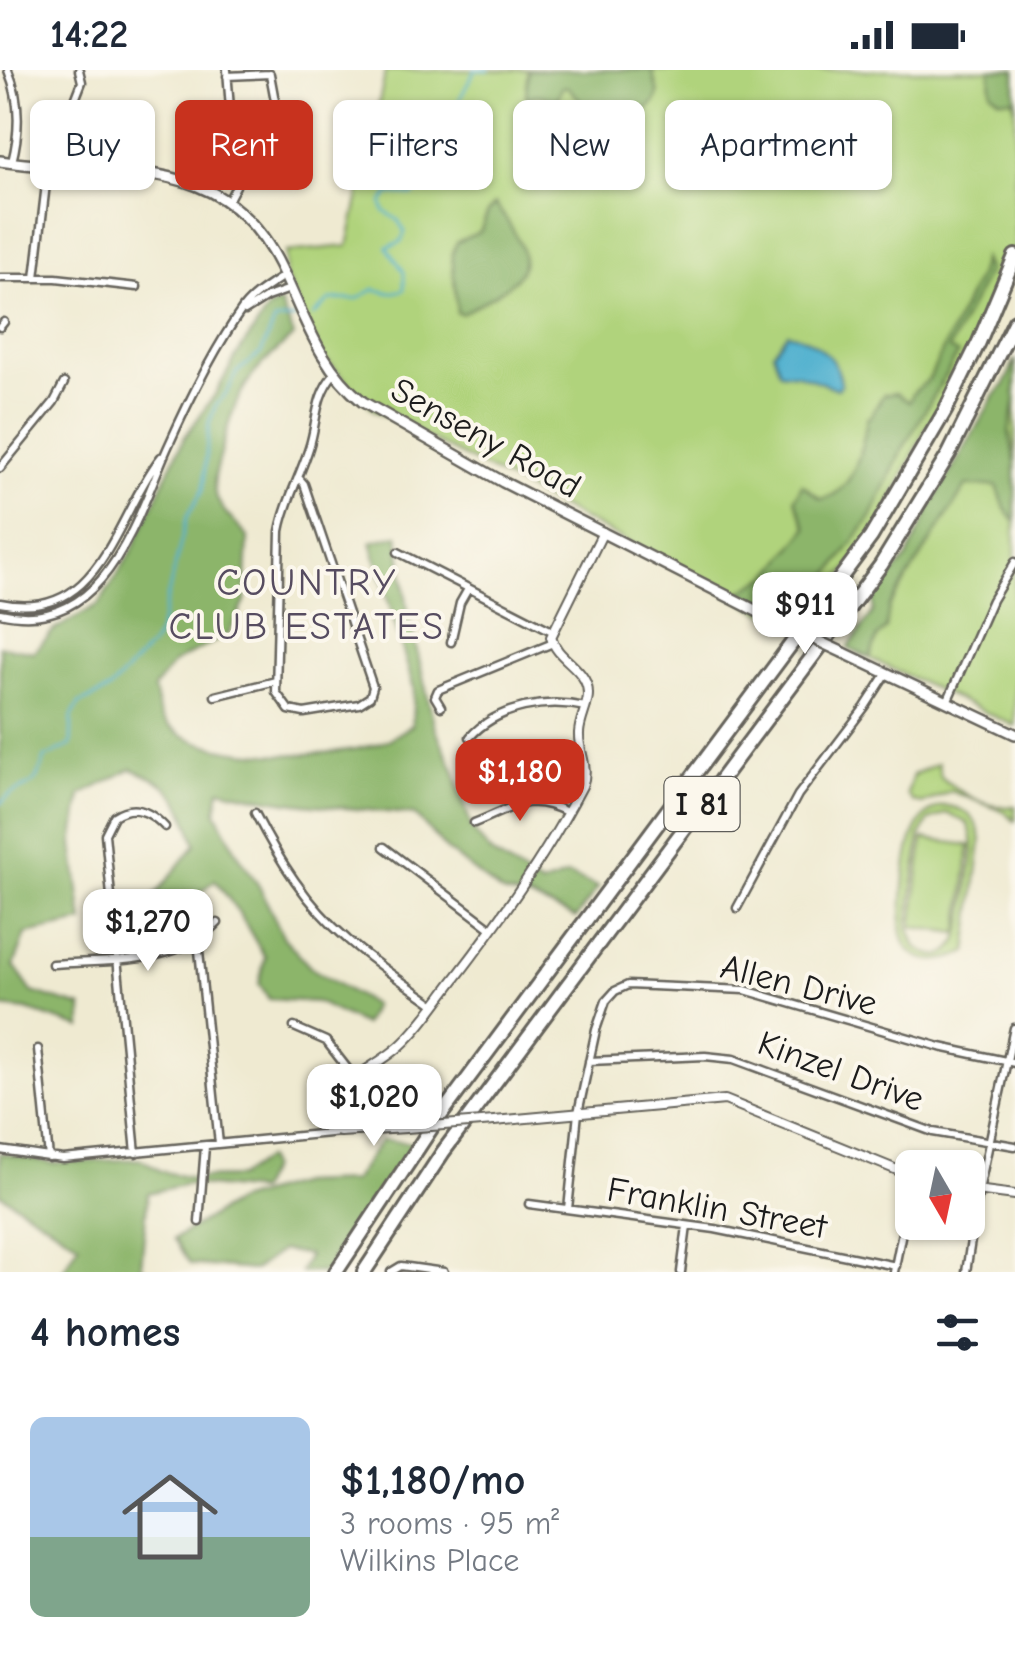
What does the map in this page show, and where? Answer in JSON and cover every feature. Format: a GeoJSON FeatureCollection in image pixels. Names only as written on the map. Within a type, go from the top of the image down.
{"type":"FeatureCollection","features":[{"type":"Feature","properties":{"kind":"highway","name":"I 81"},"geometry":{"type":"LineString","coordinates":[[336,1272],[450,1103],[864,548],[946,411],[980,342],[1015,256]]}},
{"type":"Feature","properties":{"kind":"highway","name":"I 81"},"geometry":{"type":"LineString","coordinates":[[364,1272],[443,1152],[881,565],[949,454],[1015,321]]}},
{"type":"Feature","properties":{"kind":"main road","name":"Senseny Road"},"geometry":{"type":"LineString","coordinates":[[0,160],[30,164]]}},
{"type":"Feature","properties":{"kind":"main road","name":"Senseny Road"},"geometry":{"type":"LineString","coordinates":[[155,175],[204,186],[228,201],[262,234],[312,338],[334,374],[352,393],[390,420],[784,625],[1015,734]]}},
{"type":"Feature","properties":{"kind":"street"},"geometry":{"type":"LineString","coordinates":[[8,70],[18,110],[18,142],[12,162]]}},
{"type":"Feature","properties":{"kind":"street"},"geometry":{"type":"LineString","coordinates":[[76,100],[82,82],[80,70]]}},
{"type":"Feature","properties":{"kind":"street"},"geometry":{"type":"LineString","coordinates":[[228,201],[236,186],[227,73],[271,72],[276,100]]}},
{"type":"Feature","properties":{"kind":"street"},"geometry":{"type":"LineString","coordinates":[[35,278],[45,190]]}},
{"type":"Feature","properties":{"kind":"street"},"geometry":{"type":"LineString","coordinates":[[0,613],[52,613],[77,602],[94,588],[128,537],[168,448],[236,319],[256,294],[285,276]]}},
{"type":"Feature","properties":{"kind":"street"},"geometry":{"type":"LineString","coordinates":[[0,278],[137,287]]}},
{"type":"Feature","properties":{"kind":"street"},"geometry":{"type":"LineString","coordinates":[[236,319],[257,303],[290,289]]}},
{"type":"Feature","properties":{"kind":"street"},"geometry":{"type":"LineString","coordinates":[[298,476],[373,687],[370,697],[359,704],[300,713],[280,702],[276,681],[280,531],[298,476],[312,440],[318,400],[334,374]]}},
{"type":"Feature","properties":{"kind":"street"},"geometry":{"type":"LineString","coordinates":[[0,468],[54,402],[64,383]]}},
{"type":"Feature","properties":{"kind":"street"},"geometry":{"type":"LineString","coordinates":[[0,603],[45,604],[64,597],[88,578],[168,448]]}},
{"type":"Feature","properties":{"kind":"street"},"geometry":{"type":"LineString","coordinates":[[340,1132],[341,1095],[354,1077],[397,1048],[435,1005],[492,929],[567,812],[586,773],[579,732],[588,695],[584,679],[553,643],[552,631],[603,532]]}},
{"type":"Feature","properties":{"kind":"street"},"geometry":{"type":"LineString","coordinates":[[398,552],[552,631]]}},
{"type":"Feature","properties":{"kind":"street"},"geometry":{"type":"LineString","coordinates":[[947,702],[992,600],[1015,562]]}},
{"type":"Feature","properties":{"kind":"street"},"geometry":{"type":"LineString","coordinates":[[450,642],[460,603],[468,589]]}},
{"type":"Feature","properties":{"kind":"street"},"geometry":{"type":"LineString","coordinates":[[441,708],[436,697],[438,690],[553,643]]}},
{"type":"Feature","properties":{"kind":"street"},"geometry":{"type":"LineString","coordinates":[[737,908],[798,795],[866,708],[887,673]]}},
{"type":"Feature","properties":{"kind":"street"},"geometry":{"type":"LineString","coordinates":[[215,696],[276,681]]}},
{"type":"Feature","properties":{"kind":"street"},"geometry":{"type":"LineString","coordinates":[[470,737],[496,718],[532,705],[554,702],[586,707]]}},
{"type":"Feature","properties":{"kind":"street"},"geometry":{"type":"LineString","coordinates":[[474,823],[534,800],[567,812]]}},
{"type":"Feature","properties":{"kind":"street"},"geometry":{"type":"LineString","coordinates":[[136,1153],[106,828],[118,812],[132,809],[146,811],[165,826]]}},
{"type":"Feature","properties":{"kind":"street"},"geometry":{"type":"LineString","coordinates":[[255,813],[294,879],[322,916],[350,942],[435,1005]]}},
{"type":"Feature","properties":{"kind":"street"},"geometry":{"type":"LineString","coordinates":[[384,847],[492,929]]}},
{"type":"Feature","properties":{"kind":"street"},"geometry":{"type":"LineString","coordinates":[[52,964],[168,952],[198,941],[218,923]]}},
{"type":"Feature","properties":{"kind":"street"},"geometry":{"type":"LineString","coordinates":[[198,941],[219,1144]]}},
{"type":"Feature","properties":{"kind":"street","name":"Allen Drive"},"geometry":{"type":"LineString","coordinates":[[568,1209],[578,1114],[589,1061],[606,1002],[622,987],[636,984],[745,990],[940,1047],[1011,1062]]}},
{"type":"Feature","properties":{"kind":"street"},"geometry":{"type":"LineString","coordinates":[[294,1027],[326,1041],[354,1077]]}},
{"type":"Feature","properties":{"kind":"street"},"geometry":{"type":"LineString","coordinates":[[985,1162],[1011,1062],[1014,1028]]}},
{"type":"Feature","properties":{"kind":"street"},"geometry":{"type":"LineString","coordinates":[[38,1049],[49,1158]]}},
{"type":"Feature","properties":{"kind":"street","name":"Kinzel Drive"},"geometry":{"type":"LineString","coordinates":[[589,1061],[705,1056],[734,1059],[933,1132],[1015,1146]]}},
{"type":"Feature","properties":{"kind":"street"},"geometry":{"type":"LineString","coordinates":[[0,1150],[49,1158],[136,1153],[724,1100],[895,1172]]}},
{"type":"Feature","properties":{"kind":"street"},"geometry":{"type":"LineString","coordinates":[[199,1222],[205,1146]]}},
{"type":"Feature","properties":{"kind":"street"},"geometry":{"type":"LineString","coordinates":[[985,1191],[1015,1195]]}},
{"type":"Feature","properties":{"kind":"street","name":"Franklin Street"},"geometry":{"type":"LineString","coordinates":[[529,1204],[687,1226],[895,1269]]}},
{"type":"Feature","properties":{"kind":"street"},"geometry":{"type":"LineString","coordinates":[[680,1272],[687,1226]]}},
{"type":"Feature","properties":{"kind":"street"},"geometry":{"type":"LineString","coordinates":[[895,1269],[900,1240]]}},
{"type":"Feature","properties":{"kind":"street"},"geometry":{"type":"LineString","coordinates":[[966,1272],[971,1240]]}},
{"type":"Feature","properties":{"kind":"street"},"geometry":{"type":"LineString","coordinates":[[392,1272],[402,1266],[444,1272]]}},
{"type":"Feature","properties":{"kind":"green space"},"geometry":{"type":"Polygon","coordinates":[[[386,70],[1015,70],[1015,254],[979,342],[924,431],[882,520],[802,633],[374,410],[320,353],[285,275],[286,252],[348,246],[360,190],[493,190],[493,100],[380,100],[386,70]]]}},
{"type":"Feature","properties":{"kind":"green space"},"geometry":{"type":"Polygon","coordinates":[[[528,70],[652,70],[658,94],[645,111],[645,100],[580,100],[568,87],[562,87],[558,99],[537,95],[526,98],[528,70]]]}},
{"type":"Feature","properties":{"kind":"green space"},"geometry":{"type":"Polygon","coordinates":[[[990,70],[1015,70],[1015,109],[1013,99],[1000,99],[991,92],[990,70]]]}},
{"type":"Feature","properties":{"kind":"green space"},"geometry":{"type":"Polygon","coordinates":[[[495,204],[520,245],[521,271],[500,291],[462,314],[457,313],[452,254],[457,242],[480,232],[495,204]]]}},
{"type":"Feature","properties":{"kind":"green space"},"geometry":{"type":"Polygon","coordinates":[[[983,258],[988,271],[949,349],[958,354],[902,450],[871,517],[799,617],[740,592],[770,575],[807,528],[795,499],[802,484],[821,499],[842,488],[855,468],[867,418],[883,395],[896,393],[909,402],[929,379],[983,258]]]}},
{"type":"Feature","properties":{"kind":"green space"},"geometry":{"type":"Polygon","coordinates":[[[280,303],[294,336],[254,374],[237,400],[215,478],[215,493],[221,505],[248,537],[245,602],[229,634],[175,662],[154,688],[160,715],[179,733],[203,744],[264,754],[356,749],[382,743],[412,725],[414,689],[371,542],[398,535],[408,612],[435,728],[454,770],[472,829],[491,853],[541,885],[568,875],[598,887],[576,918],[535,900],[502,893],[447,850],[415,815],[293,803],[220,789],[216,812],[284,938],[311,968],[373,1005],[364,1025],[317,1002],[269,999],[259,984],[265,957],[215,880],[181,911],[165,945],[126,932],[196,844],[175,796],[159,782],[131,769],[81,795],[73,844],[83,922],[26,934],[14,966],[32,992],[82,1007],[82,1028],[27,1010],[0,1007],[0,646],[34,652],[54,630],[99,604],[131,553],[184,438],[269,308],[280,303]]]}},
{"type":"Feature","properties":{"kind":"green space"},"geometry":{"type":"Polygon","coordinates":[[[1015,359],[1015,402],[1009,431],[1015,462],[1015,522],[1005,509],[997,486],[966,486],[889,607],[886,629],[878,636],[870,658],[848,648],[873,612],[874,595],[907,558],[931,506],[1005,384],[1015,359]]]}},
{"type":"Feature","properties":{"kind":"green space"},"geometry":{"type":"Polygon","coordinates":[[[1015,387],[1015,726],[860,654],[1015,387]]]}},
{"type":"Feature","properties":{"kind":"green space"},"geometry":{"type":"Polygon","coordinates":[[[938,763],[940,776],[965,794],[996,806],[1015,806],[1015,821],[1003,811],[951,791],[922,804],[913,802],[907,794],[913,775],[938,763]]]}},
{"type":"Feature","properties":{"kind":"green space"},"geometry":{"type":"Polygon","coordinates":[[[942,806],[963,811],[974,820],[981,841],[967,952],[948,959],[927,960],[917,956],[909,950],[901,926],[912,839],[929,813],[942,806]],[[947,813],[929,820],[920,836],[908,926],[915,946],[930,954],[942,955],[951,950],[962,927],[972,855],[967,823],[947,813]]]}},
{"type":"Feature","properties":{"kind":"green space"},"geometry":{"type":"Polygon","coordinates":[[[923,839],[970,845],[959,933],[912,927],[923,839]]]}},
{"type":"Feature","properties":{"kind":"green space"},"geometry":{"type":"Polygon","coordinates":[[[381,1140],[415,1143],[344,1237],[326,1272],[300,1272],[309,1255],[282,1250],[254,1270],[190,1264],[174,1239],[237,1201],[299,1183],[353,1181],[381,1140]]]}},
{"type":"Feature","properties":{"kind":"green space"},"geometry":{"type":"Polygon","coordinates":[[[0,1153],[52,1163],[141,1159],[161,1171],[190,1178],[239,1177],[266,1158],[270,1168],[258,1191],[187,1184],[148,1193],[141,1267],[150,1272],[62,1272],[79,1244],[0,1194],[0,1153]]]}},
{"type":"Feature","properties":{"kind":"water"},"geometry":{"type":"Polygon","coordinates":[[[787,333],[815,344],[830,358],[839,375],[841,385],[837,389],[798,374],[780,372],[773,352],[787,333]]]}},
{"type":"Feature","properties":{"kind":"waterway"},"geometry":{"type":"LineString","coordinates":[[313,316],[330,300],[357,299],[374,289],[390,293],[404,290],[404,272],[387,247],[401,242],[405,232],[398,220],[384,211],[382,203],[389,194],[412,195],[426,186],[429,154],[443,132],[442,121],[458,102],[475,70],[489,70]]}},
{"type":"Feature","properties":{"kind":"waterway"},"geometry":{"type":"LineString","coordinates":[[0,804],[36,779],[45,758],[71,745],[72,716],[79,704],[109,690],[153,643],[187,517],[203,490],[209,423],[215,407],[237,372],[261,353],[275,321],[295,318]]}},
{"type":"Feature","properties":{"kind":"district","name":"COUNTRY CLUB ESTATES"},"geometry":{"type":"Point","coordinates":[307,605]}}]}
